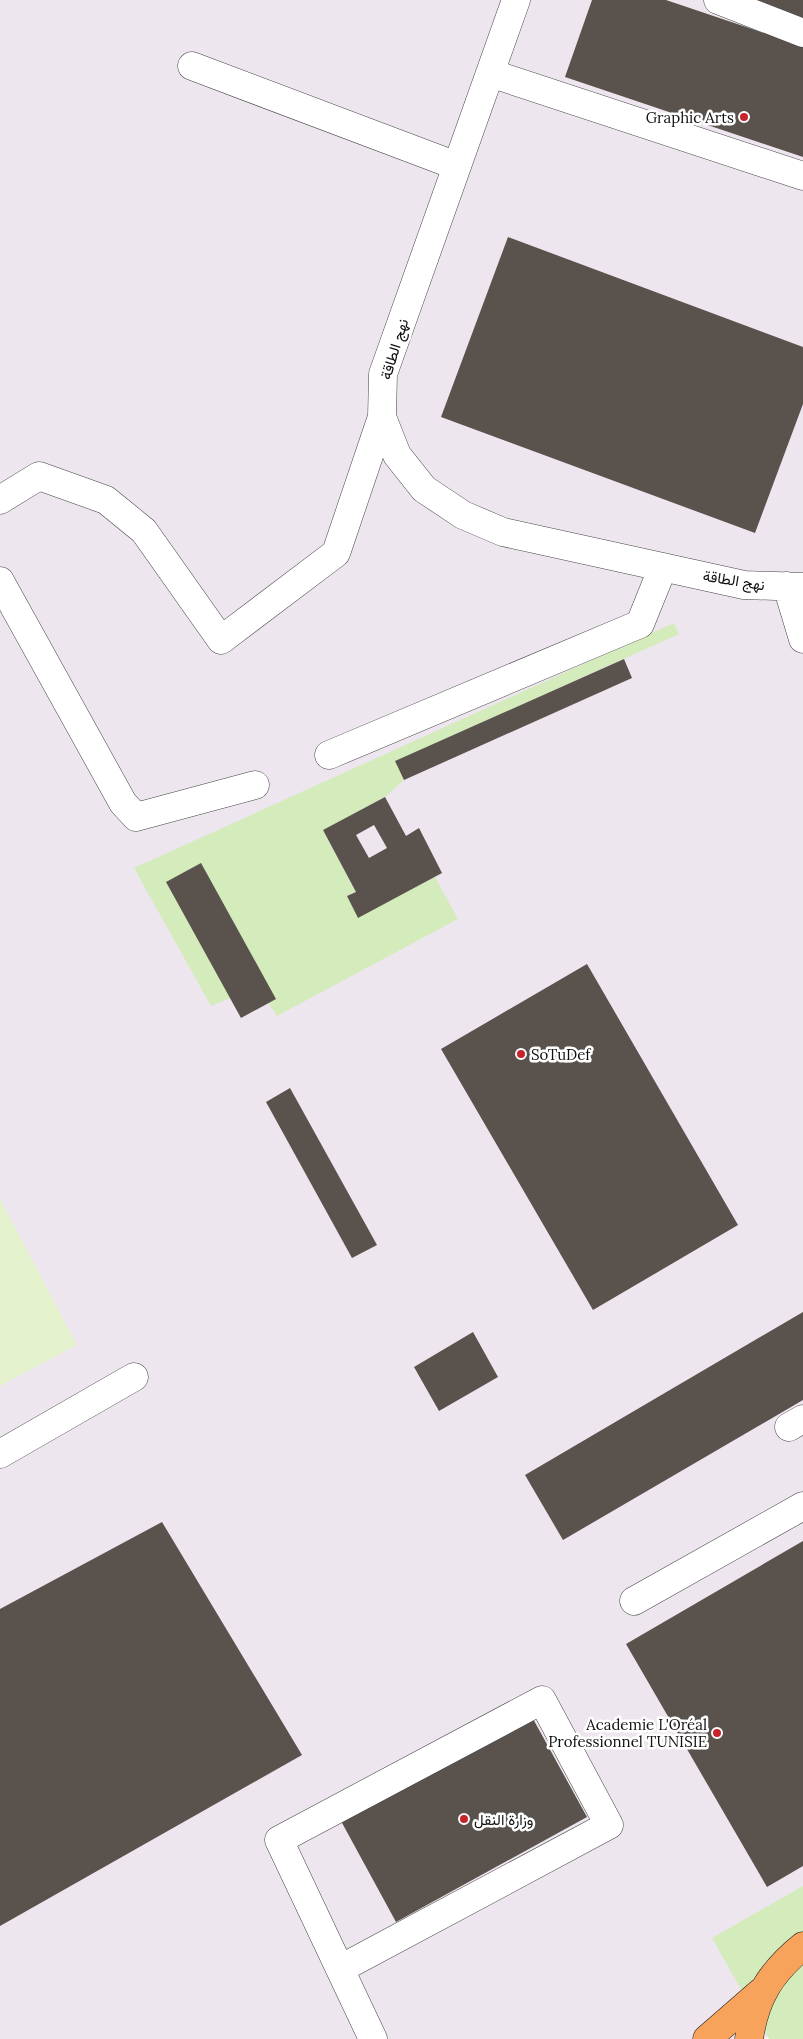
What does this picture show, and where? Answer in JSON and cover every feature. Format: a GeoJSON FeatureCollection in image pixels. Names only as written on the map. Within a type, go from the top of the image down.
{"type":"FeatureCollection","features":[{"type":"Feature","properties":{"kind":"highway"},"geometry":{"type":"LineString","coordinates":[[707,2039],[762,1991],[784,1961],[803,1946]]}},
{"type":"Feature","properties":{"kind":"highway"},"geometry":{"type":"LineString","coordinates":[[749,2039],[752,2020],[762,1991]]}},
{"type":"Feature","properties":{"kind":"street","name":"نهج الطاقة"},"geometry":{"type":"LineString","coordinates":[[516,0],[383,374],[382,417],[397,455],[424,490],[463,515],[503,532],[744,584],[795,587]]}},
{"type":"Feature","properties":{"kind":"street"},"geometry":{"type":"LineString","coordinates":[[718,0],[803,33]]}},
{"type":"Feature","properties":{"kind":"street"},"geometry":{"type":"LineString","coordinates":[[192,66],[457,166]]}},
{"type":"Feature","properties":{"kind":"street"},"geometry":{"type":"LineString","coordinates":[[490,73],[803,176]]}},
{"type":"Feature","properties":{"kind":"street"},"geometry":{"type":"LineString","coordinates":[[0,500],[39,476],[106,500],[144,531],[220,640],[336,553],[382,417]]}},
{"type":"Feature","properties":{"kind":"street"},"geometry":{"type":"LineString","coordinates":[[329,755],[640,624],[663,567]]}},
{"type":"Feature","properties":{"kind":"street"},"geometry":{"type":"LineString","coordinates":[[0,581],[123,803],[136,817],[255,785]]}},
{"type":"Feature","properties":{"kind":"street"},"geometry":{"type":"LineString","coordinates":[[795,587],[803,639]]}},
{"type":"Feature","properties":{"kind":"street"},"geometry":{"type":"LineString","coordinates":[[0,1454],[134,1377]]}},
{"type":"Feature","properties":{"kind":"street"},"geometry":{"type":"LineString","coordinates":[[634,1601],[803,1506]]}},
{"type":"Feature","properties":{"kind":"street"},"geometry":{"type":"LineString","coordinates":[[340,1969],[609,1825],[542,1700],[279,1840],[373,2039]]}},
{"type":"Feature","properties":{"kind":"shaded area"},"geometry":{"type":"Polygon","coordinates":[[[0,0],[803,0],[803,2017],[764,2039],[0,2039],[0,0]]]}},
{"type":"Feature","properties":{"kind":"green space"},"geometry":{"type":"Polygon","coordinates":[[[674,623],[679,634],[396,761],[404,780],[385,797],[323,830],[356,892],[347,896],[435,877],[458,919],[277,1016],[268,1003],[276,999],[230,998],[211,1006],[134,868],[674,623]]]}},
{"type":"Feature","properties":{"kind":"green space"},"geometry":{"type":"Polygon","coordinates":[[[0,1199],[77,1345],[0,1386],[0,1199]]]}},
{"type":"Feature","properties":{"kind":"green space"},"geometry":{"type":"Polygon","coordinates":[[[803,1886],[803,2039],[769,2039],[712,1938],[803,1886]]]}},
{"type":"Feature","properties":{"kind":"building","name":"Graphic Arts"},"geometry":{"type":"Polygon","coordinates":[[[592,0],[666,0],[803,46],[803,157],[565,77],[592,0]]]}},
{"type":"Feature","properties":{"kind":"building"},"geometry":{"type":"Polygon","coordinates":[[[753,0],[803,0],[803,19],[753,0]]]}},
{"type":"Feature","properties":{"kind":"building"},"geometry":{"type":"Polygon","coordinates":[[[508,237],[803,347],[803,404],[755,533],[441,417],[508,237]]]}},
{"type":"Feature","properties":{"kind":"building"},"geometry":{"type":"Polygon","coordinates":[[[624,659],[632,678],[404,780],[395,761],[624,659]]]}},
{"type":"Feature","properties":{"kind":"building"},"geometry":{"type":"Polygon","coordinates":[[[385,797],[406,836],[419,828],[442,873],[358,918],[347,896],[356,892],[323,830],[385,797]],[[374,825],[356,835],[369,858],[387,848],[374,825]]]}},
{"type":"Feature","properties":{"kind":"building"},"geometry":{"type":"Polygon","coordinates":[[[201,863],[276,999],[241,1018],[166,882],[201,863]]]}},
{"type":"Feature","properties":{"kind":"building"},"geometry":{"type":"Polygon","coordinates":[[[587,964],[738,1225],[593,1310],[441,1049],[587,964]]]}},
{"type":"Feature","properties":{"kind":"building"},"geometry":{"type":"Polygon","coordinates":[[[290,1088],[377,1245],[352,1258],[266,1102],[290,1088]]]}},
{"type":"Feature","properties":{"kind":"building"},"geometry":{"type":"Polygon","coordinates":[[[803,1312],[803,1400],[563,1540],[525,1475],[803,1312]]]}},
{"type":"Feature","properties":{"kind":"building"},"geometry":{"type":"Polygon","coordinates":[[[473,1332],[498,1377],[439,1411],[414,1367],[473,1332]]]}},
{"type":"Feature","properties":{"kind":"building"},"geometry":{"type":"Polygon","coordinates":[[[162,1522],[302,1755],[0,1926],[0,1609],[162,1522]]]}},
{"type":"Feature","properties":{"kind":"building"},"geometry":{"type":"Polygon","coordinates":[[[803,1541],[803,1866],[767,1887],[626,1644],[803,1541]]]}},
{"type":"Feature","properties":{"kind":"building","name":"وزارة النقل"},"geometry":{"type":"Polygon","coordinates":[[[532,1717],[587,1817],[396,1922],[341,1821],[532,1717]]]}},
{"type":"Feature","properties":{"kind":"place","name":"Graphic Arts"},"geometry":{"type":"Point","coordinates":[744,117]}},
{"type":"Feature","properties":{"kind":"place","name":"SoTuDef"},"geometry":{"type":"Point","coordinates":[521,1054]}},
{"type":"Feature","properties":{"kind":"place","name":"Academie L'Oréal Professionnel TUNISIE"},"geometry":{"type":"Point","coordinates":[717,1733]}},
{"type":"Feature","properties":{"kind":"place","name":"وزارة النقل"},"geometry":{"type":"Point","coordinates":[464,1819]}}]}
